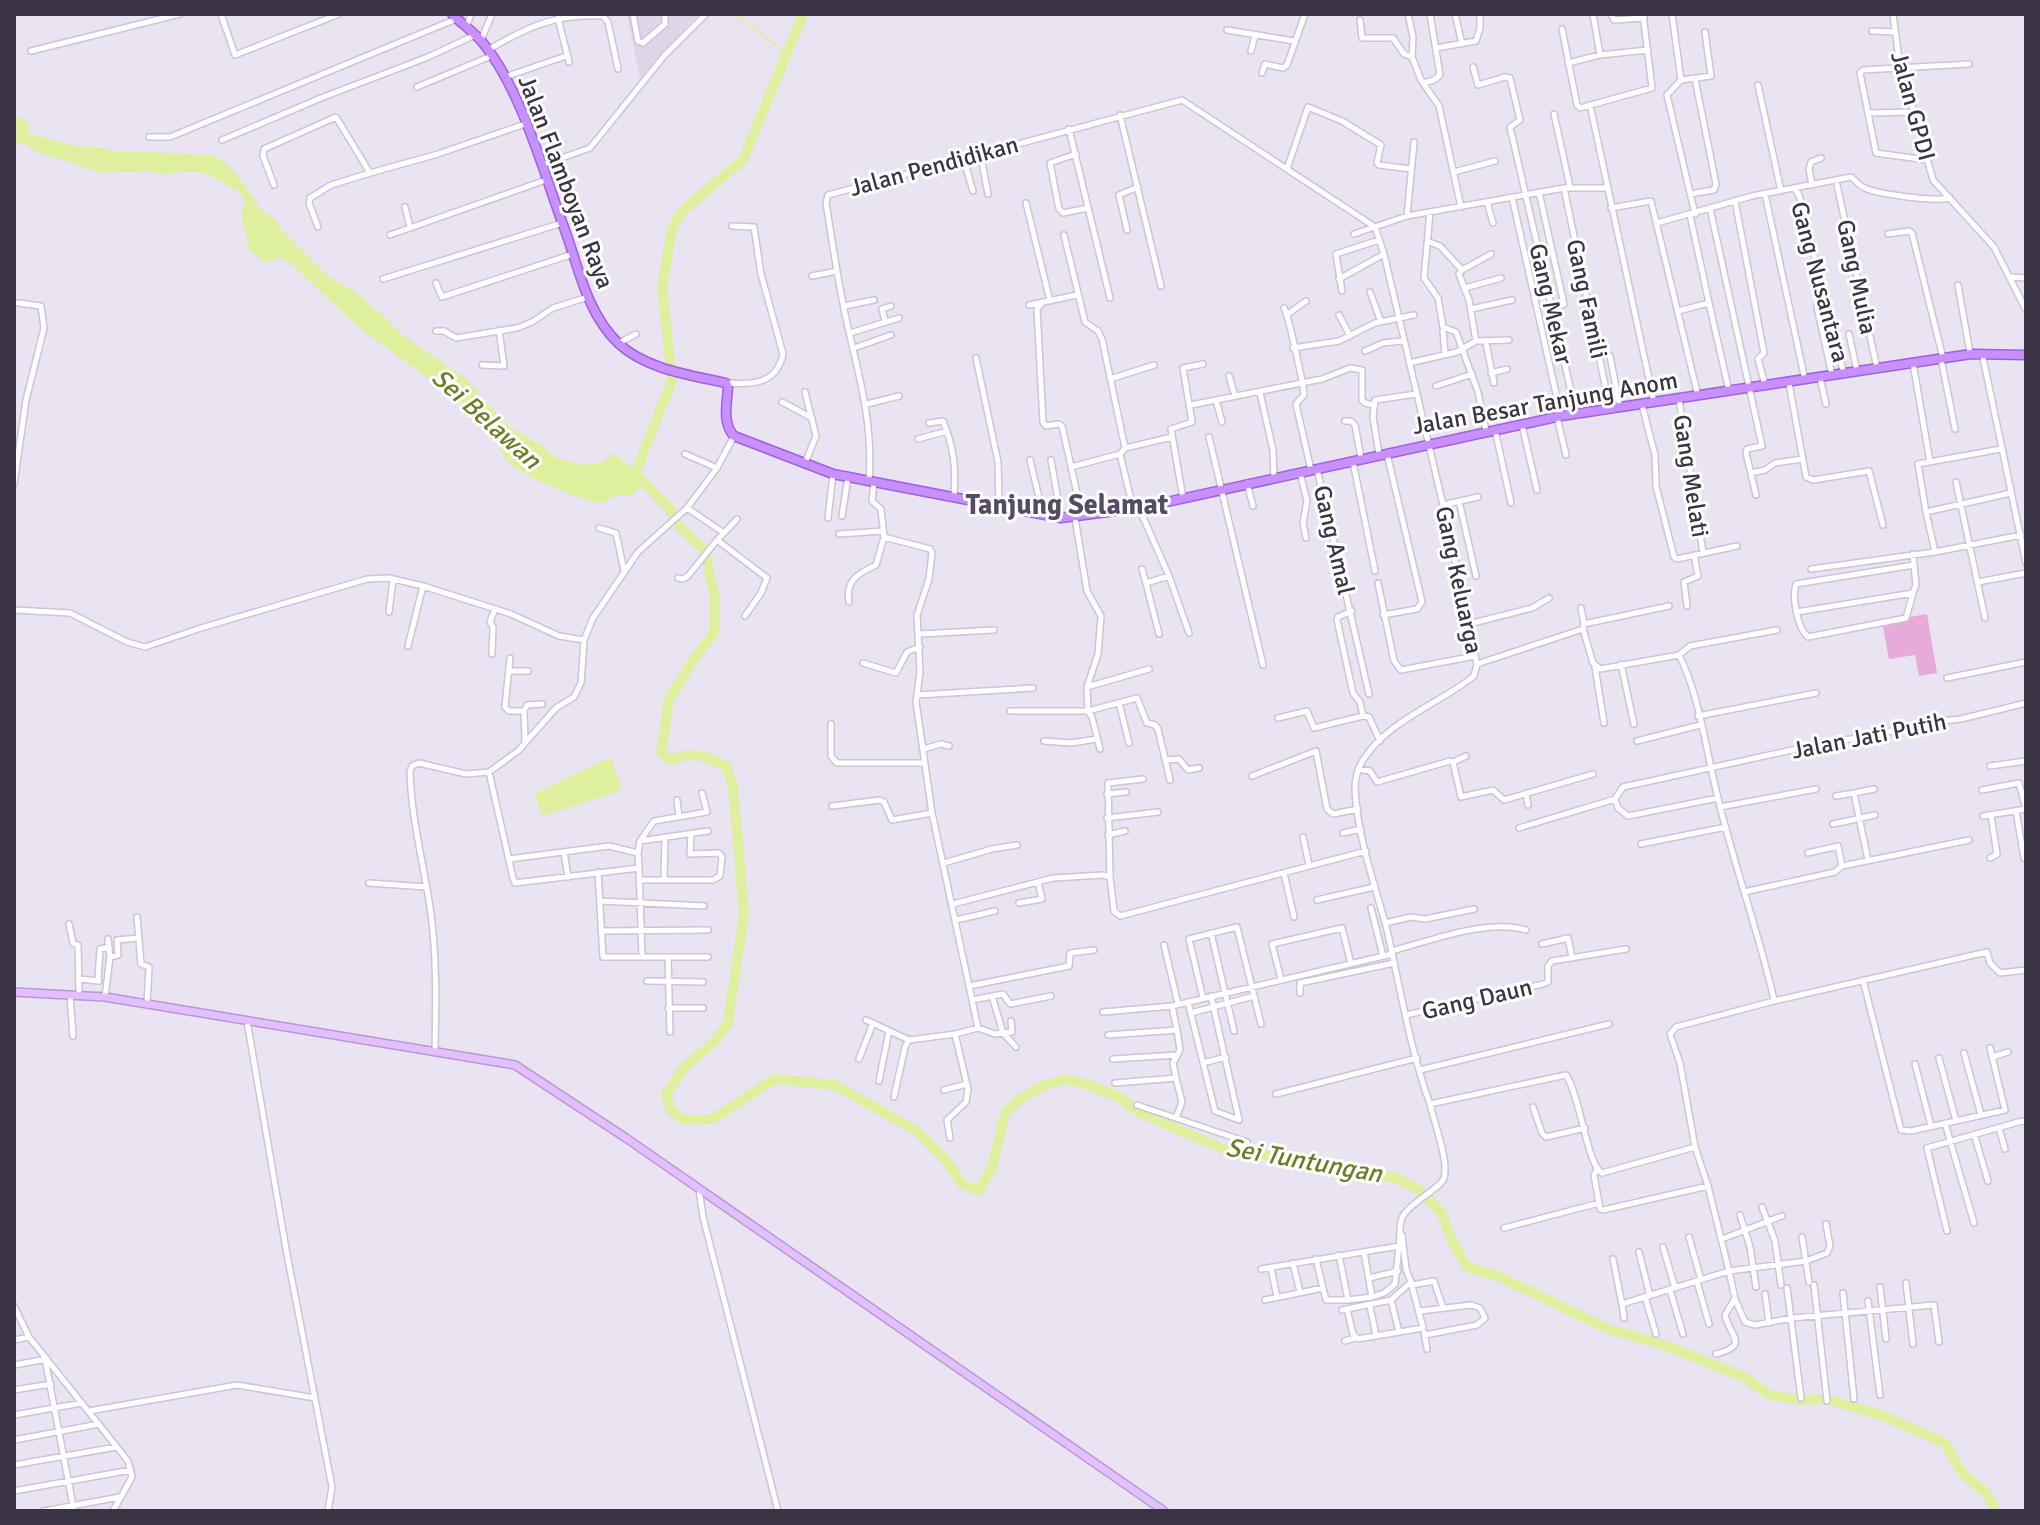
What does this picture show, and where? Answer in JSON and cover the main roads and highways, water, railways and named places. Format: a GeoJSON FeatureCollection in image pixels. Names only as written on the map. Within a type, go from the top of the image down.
{"type":"FeatureCollection","features":[{"type":"Feature","properties":{"kind":"main road","name":"Jalan Flamboyan Raya"},"geometry":{"type":"LineString","coordinates":[[454,16],[490,52],[505,77],[589,297],[599,318],[618,343],[644,361],[727,384],[726,418],[728,430],[734,436],[833,474],[1061,518]]}},
{"type":"Feature","properties":{"kind":"main road","name":"Jalan Besar Tanjung Anom"},"geometry":{"type":"LineString","coordinates":[[1061,518],[1136,509],[1559,417],[1971,354],[2026,355]]}},
{"type":"Feature","properties":{"kind":"main road"},"geometry":{"type":"LineString","coordinates":[[14,992],[77,987],[148,996],[247,1020],[506,1062],[520,1067],[1164,1511]]}},
{"type":"Feature","properties":{"kind":"water","name":"Sei Belawan"},"geometry":{"type":"Polygon","coordinates":[[[14,116],[27,121],[29,133],[70,145],[111,151],[215,155],[236,173],[261,210],[273,218],[330,278],[351,289],[401,334],[466,379],[508,426],[545,447],[554,457],[581,465],[600,463],[614,453],[645,479],[641,487],[630,496],[616,495],[601,504],[549,485],[510,464],[501,452],[494,430],[484,419],[359,328],[289,262],[280,258],[266,262],[250,251],[241,214],[245,201],[238,191],[205,173],[103,173],[34,151],[27,144],[14,143],[14,116]]]}},
{"type":"Feature","properties":{"kind":"water"},"geometry":{"type":"Polygon","coordinates":[[[611,757],[622,790],[543,816],[534,794],[611,757]]]}},
{"type":"Feature","properties":{"kind":"waterway"},"geometry":{"type":"LineString","coordinates":[[735,14],[787,54]]}},
{"type":"Feature","properties":{"kind":"waterway","name":"Sei Belawan"},"geometry":{"type":"LineString","coordinates":[[629,476],[635,474],[672,380],[662,287],[672,228],[683,210],[743,160],[803,14]]}},
{"type":"Feature","properties":{"kind":"waterway","name":"Sei Tuntungan"},"geometry":{"type":"LineString","coordinates":[[636,474],[670,509],[675,522],[705,551],[715,598],[714,633],[669,699],[661,753],[671,760],[699,756],[726,766],[733,787],[744,913],[728,1023],[715,1041],[684,1068],[666,1094],[671,1110],[683,1120],[713,1119],[774,1079],[835,1085],[918,1132],[945,1159],[962,1184],[978,1191],[992,1168],[1005,1113],[1020,1099],[1042,1086],[1067,1079],[1092,1086],[1119,1097],[1142,1114],[1233,1153],[1277,1156],[1357,1173],[1398,1178],[1422,1192],[1442,1214],[1452,1241],[1467,1267],[1500,1277],[1608,1329],[1661,1344],[1744,1377],[1769,1395],[1799,1400],[1826,1399],[1881,1415],[1945,1443],[1960,1469],[1986,1493],[1996,1511]]}},
{"type":"Feature","properties":{"kind":"district","name":"Tanjung Selamat"},"geometry":{"type":"Point","coordinates":[1067,505]}}]}
